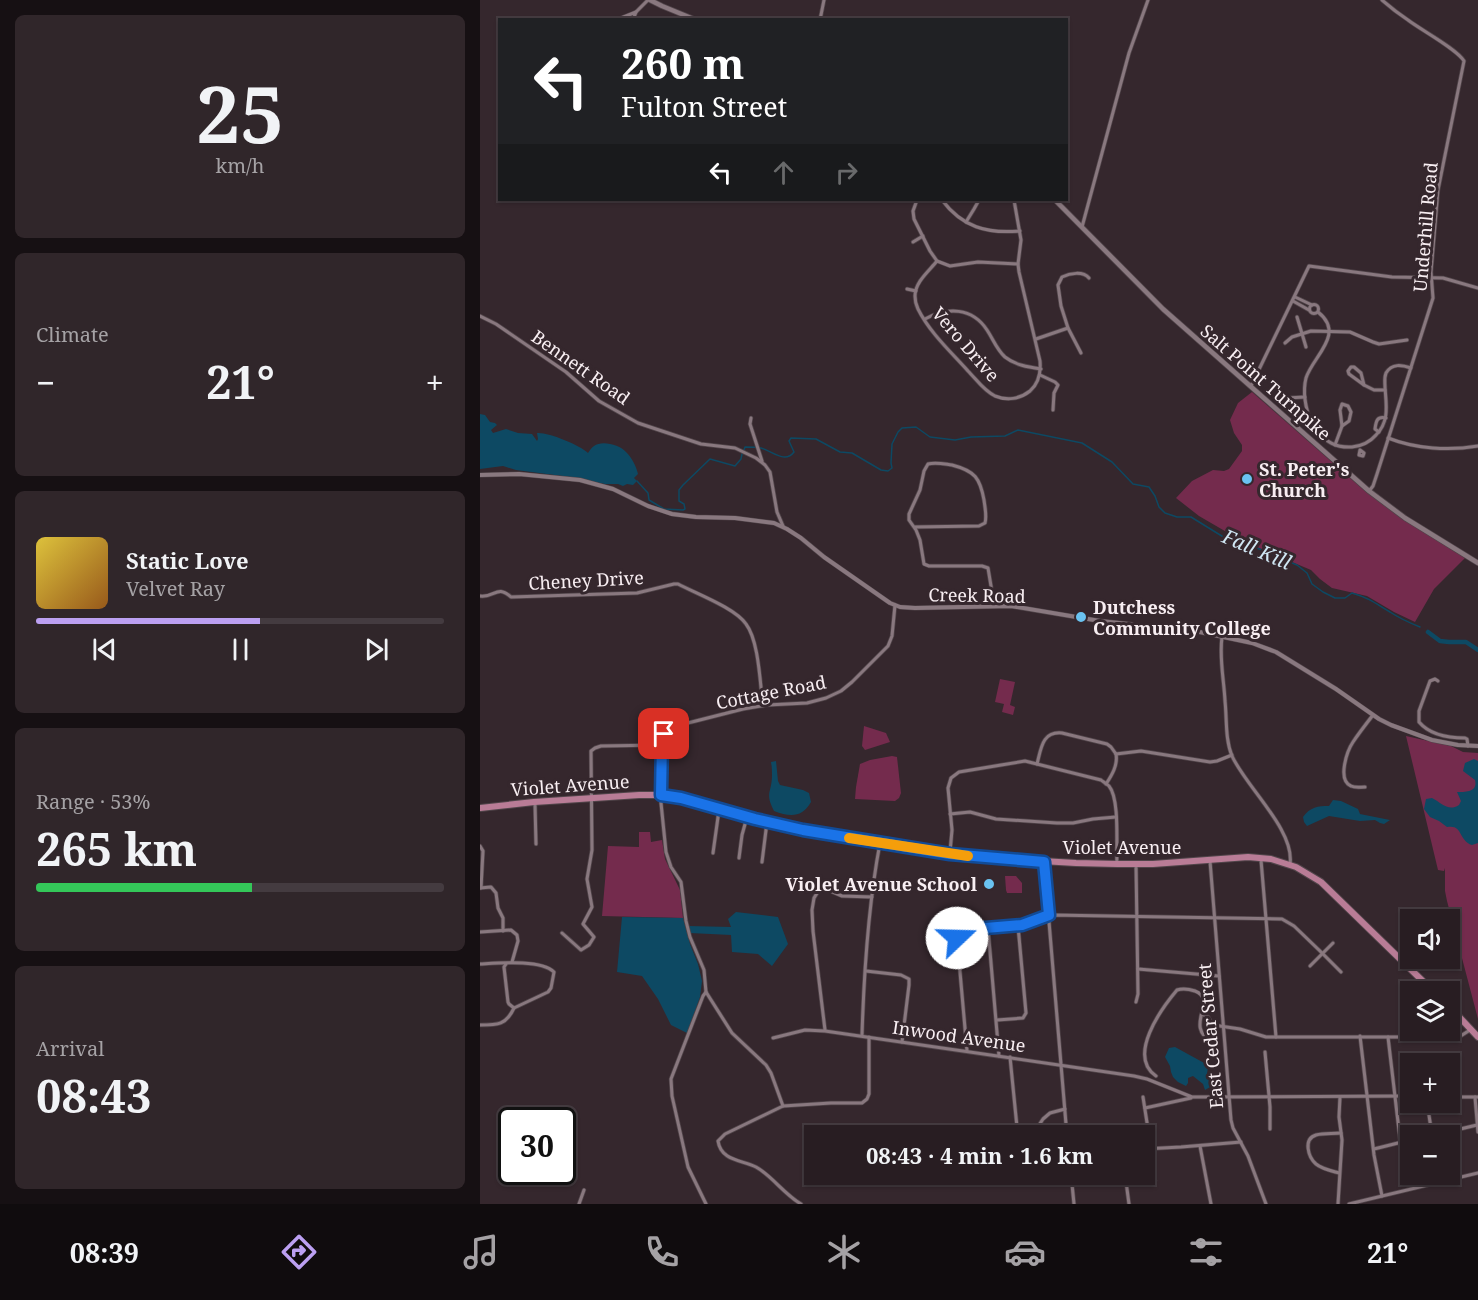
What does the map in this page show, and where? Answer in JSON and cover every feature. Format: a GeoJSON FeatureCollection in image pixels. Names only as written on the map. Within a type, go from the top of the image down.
{"type":"FeatureCollection","features":[{"type":"Feature","properties":{"kind":"main road"},"geometry":{"type":"LineString","coordinates":[[649,0],[691,18]]}},
{"type":"Feature","properties":{"kind":"main road","name":"Salt Point Turnpike"},"geometry":{"type":"LineString","coordinates":[[1056,201],[1163,309],[1369,491],[1405,518],[1478,563]]}},
{"type":"Feature","properties":{"kind":"main road","name":"Violet Avenue"},"geometry":{"type":"LineString","coordinates":[[480,808],[534,802],[661,795],[681,798],[803,830],[950,854],[1044,862],[1117,864],[1261,858],[1290,864],[1309,873],[1324,884],[1423,981]]}},
{"type":"Feature","properties":{"kind":"main road"},"geometry":{"type":"LineString","coordinates":[[1460,1018],[1478,1037]]}},
{"type":"Feature","properties":{"kind":"street"},"geometry":{"type":"LineString","coordinates":[[621,18],[636,12],[649,0]]}},
{"type":"Feature","properties":{"kind":"street"},"geometry":{"type":"LineString","coordinates":[[820,18],[824,0]]}},
{"type":"Feature","properties":{"kind":"street"},"geometry":{"type":"LineString","coordinates":[[1082,227],[1129,52],[1148,0]]}},
{"type":"Feature","properties":{"kind":"street","name":"Underhill Road"},"geometry":{"type":"LineString","coordinates":[[1369,491],[1373,486],[1433,298],[1431,277],[1438,190],[1464,61],[1450,48],[1382,0]]}},
{"type":"Feature","properties":{"kind":"street"},"geometry":{"type":"LineString","coordinates":[[634,18],[636,12]]}},
{"type":"Feature","properties":{"kind":"street"},"geometry":{"type":"LineString","coordinates":[[917,201],[913,211],[914,219],[930,251],[938,261],[950,266],[978,262],[1018,264]]}},
{"type":"Feature","properties":{"kind":"street"},"geometry":{"type":"LineString","coordinates":[[943,201],[966,222],[986,230],[1020,231]]}},
{"type":"Feature","properties":{"kind":"street"},"geometry":{"type":"LineString","coordinates":[[966,222],[978,201]]}},
{"type":"Feature","properties":{"kind":"street"},"geometry":{"type":"LineString","coordinates":[[1014,201],[1021,240],[1018,264],[1040,360],[1040,375],[1058,385],[1053,393],[1053,410]]}},
{"type":"Feature","properties":{"kind":"street"},"geometry":{"type":"LineString","coordinates":[[913,242],[923,236]]}},
{"type":"Feature","properties":{"kind":"street"},"geometry":{"type":"LineString","coordinates":[[907,289],[916,291],[923,278],[938,261]]}},
{"type":"Feature","properties":{"kind":"street"},"geometry":{"type":"LineString","coordinates":[[1251,387],[1310,266],[1392,277],[1446,278],[1478,288]]}},
{"type":"Feature","properties":{"kind":"street"},"geometry":{"type":"LineString","coordinates":[[1081,353],[1068,328],[1061,306],[1058,285],[1062,277],[1067,275],[1083,274],[1089,278]]}},
{"type":"Feature","properties":{"kind":"street","name":"Vero Drive"},"geometry":{"type":"LineString","coordinates":[[916,291],[916,303],[935,334],[984,388],[995,396],[1008,399],[1023,396],[1034,387],[1040,375]]}},
{"type":"Feature","properties":{"kind":"street"},"geometry":{"type":"LineString","coordinates":[[1294,299],[1313,314],[1318,312]]}},
{"type":"Feature","properties":{"kind":"street"},"geometry":{"type":"LineString","coordinates":[[1303,304],[1317,306],[1329,332],[1327,344],[1307,377],[1305,397],[1312,425]]}},
{"type":"Feature","properties":{"kind":"street"},"geometry":{"type":"LineString","coordinates":[[1309,310],[1312,305]]}},
{"type":"Feature","properties":{"kind":"street"},"geometry":{"type":"LineString","coordinates":[[925,319],[946,311],[960,311],[968,314],[981,323],[1003,356],[1029,368],[1041,369]]}},
{"type":"Feature","properties":{"kind":"street","name":"Bennett Road"},"geometry":{"type":"LineString","coordinates":[[480,316],[496,324],[572,376],[599,401],[638,423],[701,444],[740,450],[762,463]]}},
{"type":"Feature","properties":{"kind":"street"},"geometry":{"type":"LineString","coordinates":[[1298,317],[1306,347]]}},
{"type":"Feature","properties":{"kind":"street"},"geometry":{"type":"LineString","coordinates":[[1035,339],[1068,328]]}},
{"type":"Feature","properties":{"kind":"street"},"geometry":{"type":"LineString","coordinates":[[1285,343],[1292,337],[1311,331],[1350,332],[1379,344],[1407,340]]}},
{"type":"Feature","properties":{"kind":"street"},"geometry":{"type":"LineString","coordinates":[[1316,430],[1335,446],[1359,448],[1379,432],[1386,418],[1385,377],[1389,369],[1396,365],[1411,368]]}},
{"type":"Feature","properties":{"kind":"street"},"geometry":{"type":"LineString","coordinates":[[1364,385],[1361,373],[1351,367],[1349,374],[1364,385],[1374,390],[1385,390]]}},
{"type":"Feature","properties":{"kind":"street"},"geometry":{"type":"LineString","coordinates":[[1287,398],[1305,397]]}},
{"type":"Feature","properties":{"kind":"street"},"geometry":{"type":"LineString","coordinates":[[1335,446],[1342,426],[1340,408],[1342,404],[1345,404],[1350,408],[1351,416],[1349,421],[1342,426]]}},
{"type":"Feature","properties":{"kind":"street"},"geometry":{"type":"LineString","coordinates":[[751,418],[750,424],[762,463],[772,476],[777,512],[784,528]]}},
{"type":"Feature","properties":{"kind":"street"},"geometry":{"type":"LineString","coordinates":[[1379,432],[1375,429],[1377,419],[1386,418]]}},
{"type":"Feature","properties":{"kind":"street"},"geometry":{"type":"LineString","coordinates":[[1388,438],[1416,446],[1458,448],[1478,446]]}},
{"type":"Feature","properties":{"kind":"street"},"geometry":{"type":"LineString","coordinates":[[914,527],[983,525],[986,522],[986,515],[980,483],[971,472],[938,463],[928,464],[909,514],[909,520],[920,540],[924,564],[988,568],[993,606]]}},
{"type":"Feature","properties":{"kind":"street","name":"Creek Road"},"geometry":{"type":"LineString","coordinates":[[480,475],[519,474],[580,480],[613,489],[664,513],[766,522],[784,528],[801,538],[895,605],[911,608],[1016,607],[1100,621],[1186,630],[1252,643],[1272,650],[1330,685],[1373,715],[1405,731],[1440,742],[1478,746]]}},
{"type":"Feature","properties":{"kind":"street","name":"Cheney Drive"},"geometry":{"type":"LineString","coordinates":[[480,596],[489,597],[500,591],[512,597],[637,593],[678,584],[735,613],[746,624],[753,637],[756,650],[763,706]]}},
{"type":"Feature","properties":{"kind":"street","name":"Cottage Road"},"geometry":{"type":"LineString","coordinates":[[662,745],[664,734],[671,728],[733,711],[811,702],[846,688],[888,646],[892,636],[895,605]]}},
{"type":"Feature","properties":{"kind":"street"},"geometry":{"type":"LineString","coordinates":[[1222,637],[1227,736],[1232,755],[1279,826],[1289,849],[1290,864]]}},
{"type":"Feature","properties":{"kind":"street"},"geometry":{"type":"LineString","coordinates":[[1438,681],[1436,679],[1430,681],[1422,700],[1418,720],[1424,728],[1435,733],[1465,738],[1468,746]]}},
{"type":"Feature","properties":{"kind":"street"},"geometry":{"type":"LineString","coordinates":[[1365,787],[1347,784],[1343,771],[1352,743],[1373,715]]}},
{"type":"Feature","properties":{"kind":"street"},"geometry":{"type":"LineString","coordinates":[[1037,764],[1044,740],[1050,734],[1057,732],[1107,744],[1116,754],[1117,759],[1106,784]]}},
{"type":"Feature","properties":{"kind":"street"},"geometry":{"type":"LineString","coordinates":[[562,933],[581,950],[589,945],[594,936],[582,924],[592,907],[587,879],[592,850],[592,749],[601,746],[662,745],[661,803],[667,857],[681,882],[686,921],[704,970],[706,992],[670,1084],[688,1167],[706,1204]]}},
{"type":"Feature","properties":{"kind":"street"},"geometry":{"type":"LineString","coordinates":[[1116,754],[1141,751],[1210,762],[1232,755]]}},
{"type":"Feature","properties":{"kind":"street"},"geometry":{"type":"LineString","coordinates":[[950,854],[952,836],[948,788],[951,778],[959,772],[970,769],[996,767],[1022,761],[1101,780],[1108,785],[1114,797],[1117,864]]}},
{"type":"Feature","properties":{"kind":"street"},"geometry":{"type":"LineString","coordinates":[[534,802],[536,844]]}},
{"type":"Feature","properties":{"kind":"street"},"geometry":{"type":"LineString","coordinates":[[712,853],[719,808]]}},
{"type":"Feature","properties":{"kind":"street"},"geometry":{"type":"LineString","coordinates":[[950,814],[970,812],[996,819],[1057,824],[1116,817]]}},
{"type":"Feature","properties":{"kind":"street"},"geometry":{"type":"LineString","coordinates":[[739,858],[747,817]]}},
{"type":"Feature","properties":{"kind":"street"},"geometry":{"type":"LineString","coordinates":[[762,862],[767,822]]}},
{"type":"Feature","properties":{"kind":"street"},"geometry":{"type":"LineString","coordinates":[[862,1036],[872,897],[880,843]]}},
{"type":"Feature","properties":{"kind":"street"},"geometry":{"type":"LineString","coordinates":[[480,846],[483,851],[481,888],[491,887],[496,892],[498,908],[503,918],[503,931]]}},
{"type":"Feature","properties":{"kind":"street"},"geometry":{"type":"LineString","coordinates":[[1261,858],[1276,1037]]}},
{"type":"Feature","properties":{"kind":"street","name":"East Cedar Street"},"geometry":{"type":"LineString","coordinates":[[1210,860],[1232,1125],[1248,1156],[1266,1204]]}},
{"type":"Feature","properties":{"kind":"street"},"geometry":{"type":"LineString","coordinates":[[1044,862],[1066,1125]]}},
{"type":"Feature","properties":{"kind":"street"},"geometry":{"type":"LineString","coordinates":[[1136,864],[1138,969],[1136,1002]]}},
{"type":"Feature","properties":{"kind":"street"},"geometry":{"type":"LineString","coordinates":[[825,1030],[813,931],[814,898],[819,890],[842,896],[872,897]]}},
{"type":"Feature","properties":{"kind":"street"},"geometry":{"type":"LineString","coordinates":[[967,1051],[957,935],[962,930],[1018,926],[1049,915],[1278,918],[1290,923],[1341,972]]}},
{"type":"Feature","properties":{"kind":"street"},"geometry":{"type":"LineString","coordinates":[[997,1020],[1023,1018],[1026,1013],[1018,926]]}},
{"type":"Feature","properties":{"kind":"street"},"geometry":{"type":"LineString","coordinates":[[988,928],[999,1056]]}},
{"type":"Feature","properties":{"kind":"street"},"geometry":{"type":"LineString","coordinates":[[480,932],[514,931],[518,938],[514,960],[504,967],[508,1002],[514,1008]]}},
{"type":"Feature","properties":{"kind":"street"},"geometry":{"type":"LineString","coordinates":[[1310,966],[1333,944]]}},
{"type":"Feature","properties":{"kind":"street"},"geometry":{"type":"LineString","coordinates":[[480,964],[536,965],[549,968],[554,972],[548,992],[514,1008],[506,1020],[493,1025],[480,1025]]}},
{"type":"Feature","properties":{"kind":"street"},"geometry":{"type":"LineString","coordinates":[[1138,969],[1219,976]]}},
{"type":"Feature","properties":{"kind":"street"},"geometry":{"type":"LineString","coordinates":[[866,971],[901,975],[909,979],[902,1042]]}},
{"type":"Feature","properties":{"kind":"street"},"geometry":{"type":"LineString","coordinates":[[1156,1076],[1149,1071],[1145,1059],[1145,1046],[1163,1008],[1177,990],[1187,988],[1200,993],[1204,1000],[1201,1031],[1213,1042]]}},
{"type":"Feature","properties":{"kind":"street"},"geometry":{"type":"LineString","coordinates":[[706,992],[732,1033],[771,1072],[783,1106]]}},
{"type":"Feature","properties":{"kind":"street"},"geometry":{"type":"LineString","coordinates":[[1202,1014],[1208,1017],[1213,1025],[1276,1037],[1459,1036],[1471,1029]]}},
{"type":"Feature","properties":{"kind":"street","name":"Inwood Avenue"},"geometry":{"type":"LineString","coordinates":[[773,1038],[805,1030],[825,1030],[1143,1078],[1192,1097]]}},
{"type":"Feature","properties":{"kind":"street"},"geometry":{"type":"LineString","coordinates":[[1360,1036],[1373,1149],[1382,1196]]}},
{"type":"Feature","properties":{"kind":"street"},"geometry":{"type":"LineString","coordinates":[[801,1204],[756,1167],[728,1156],[718,1145],[719,1139],[783,1106],[865,1102],[869,1094],[869,1037]]}},
{"type":"Feature","properties":{"kind":"street"},"geometry":{"type":"LineString","coordinates":[[1373,1149],[1400,1143],[1388,1037]]}},
{"type":"Feature","properties":{"kind":"street"},"geometry":{"type":"LineString","coordinates":[[1265,1052],[1270,1128]]}},
{"type":"Feature","properties":{"kind":"street"},"geometry":{"type":"LineString","coordinates":[[1010,1057],[1017,1125]]}},
{"type":"Feature","properties":{"kind":"street"},"geometry":{"type":"LineString","coordinates":[[1143,1078],[1149,1071]]}},
{"type":"Feature","properties":{"kind":"street"},"geometry":{"type":"LineString","coordinates":[[1145,1108],[1192,1097],[1400,1096]]}},
{"type":"Feature","properties":{"kind":"street"},"geometry":{"type":"LineString","coordinates":[[1143,1097],[1147,1125]]}},
{"type":"Feature","properties":{"kind":"street"},"geometry":{"type":"LineString","coordinates":[[1338,1204],[1342,1140],[1339,1117],[1340,1097]]}},
{"type":"Feature","properties":{"kind":"street"},"geometry":{"type":"LineString","coordinates":[[1460,1097],[1476,1097],[1478,1131]]}},
{"type":"Feature","properties":{"kind":"street"},"geometry":{"type":"LineString","coordinates":[[1040,1125],[1050,1113],[1065,1109]]}},
{"type":"Feature","properties":{"kind":"street"},"geometry":{"type":"LineString","coordinates":[[1460,1129],[1477,1125]]}},
{"type":"Feature","properties":{"kind":"street"},"geometry":{"type":"LineString","coordinates":[[1339,1173],[1314,1163],[1308,1147],[1313,1136],[1341,1133]]}},
{"type":"Feature","properties":{"kind":"street"},"geometry":{"type":"LineString","coordinates":[[1155,1149],[1241,1142]]}},
{"type":"Feature","properties":{"kind":"street"},"geometry":{"type":"LineString","coordinates":[[1200,1146],[1211,1204]]}},
{"type":"Feature","properties":{"kind":"street"},"geometry":{"type":"LineString","coordinates":[[1349,1204],[1367,1202],[1382,1196],[1478,1173]]}},
{"type":"Feature","properties":{"kind":"street"},"geometry":{"type":"LineString","coordinates":[[1072,1185],[1074,1204]]}},
{"type":"Feature","properties":{"kind":"street"},"geometry":{"type":"LineString","coordinates":[[1126,1185],[1129,1204]]}},
{"type":"Feature","properties":{"kind":"street"},"geometry":{"type":"LineString","coordinates":[[579,1204],[584,1190]]}},
{"type":"Feature","properties":{"kind":"shaded area"},"geometry":{"type":"Polygon","coordinates":[[[1252,392],[1365,491],[1414,526],[1465,558],[1434,589],[1415,622],[1367,596],[1332,588],[1311,570],[1230,534],[1199,516],[1176,498],[1192,481],[1213,470],[1229,469],[1242,451],[1242,445],[1234,433],[1230,420],[1238,403],[1252,392]]]}},
{"type":"Feature","properties":{"kind":"shaded area"},"geometry":{"type":"Polygon","coordinates":[[[1000,679],[1015,682],[1010,705],[1015,707],[1013,715],[1002,712],[1004,704],[995,702],[1000,679]]]}},
{"type":"Feature","properties":{"kind":"shaded area"},"geometry":{"type":"Polygon","coordinates":[[[864,726],[886,733],[890,742],[865,750],[862,746],[864,726]]]}},
{"type":"Feature","properties":{"kind":"shaded area"},"geometry":{"type":"Polygon","coordinates":[[[1406,736],[1451,746],[1463,752],[1478,753],[1478,1019],[1460,950],[1460,909],[1449,909],[1445,891],[1445,868],[1444,871],[1438,870],[1406,736]]]}},
{"type":"Feature","properties":{"kind":"shaded area"},"geometry":{"type":"Polygon","coordinates":[[[892,756],[897,757],[901,793],[899,798],[895,801],[855,799],[860,764],[892,756]]]}},
{"type":"Feature","properties":{"kind":"shaded area"},"geometry":{"type":"Polygon","coordinates":[[[639,832],[650,832],[651,842],[662,840],[665,859],[680,890],[683,918],[602,916],[608,846],[639,847],[639,832]]]}},
{"type":"Feature","properties":{"kind":"shaded area"},"geometry":{"type":"Polygon","coordinates":[[[1005,876],[1016,876],[1022,883],[1022,893],[1007,893],[1005,876]]]}},
{"type":"Feature","properties":{"kind":"water"},"geometry":{"type":"Polygon","coordinates":[[[480,414],[485,415],[490,422],[497,425],[491,430],[493,433],[506,429],[532,434],[537,441],[537,433],[548,435],[571,443],[588,453],[597,444],[615,445],[623,449],[632,459],[638,474],[634,478],[637,481],[633,485],[623,486],[516,470],[503,466],[480,469],[480,414]]]}},
{"type":"Feature","properties":{"kind":"water"},"geometry":{"type":"Polygon","coordinates":[[[1474,759],[1478,761],[1478,843],[1472,845],[1464,840],[1456,828],[1447,827],[1430,817],[1424,809],[1426,799],[1432,798],[1448,807],[1459,805],[1461,801],[1457,792],[1464,792],[1475,787],[1475,780],[1463,771],[1465,763],[1474,759]]]}},
{"type":"Feature","properties":{"kind":"water"},"geometry":{"type":"Polygon","coordinates":[[[776,761],[780,785],[809,793],[811,802],[804,811],[790,815],[774,811],[769,797],[772,777],[771,762],[776,761]]]}},
{"type":"Feature","properties":{"kind":"water"},"geometry":{"type":"Polygon","coordinates":[[[1333,800],[1358,809],[1360,814],[1390,820],[1384,824],[1375,820],[1360,821],[1329,816],[1307,826],[1303,817],[1308,811],[1321,806],[1329,806],[1333,800]]]}},
{"type":"Feature","properties":{"kind":"water"},"geometry":{"type":"Polygon","coordinates":[[[736,912],[778,917],[788,944],[772,966],[758,954],[732,952],[731,935],[690,933],[688,926],[731,927],[728,919],[736,912]]]}},
{"type":"Feature","properties":{"kind":"water"},"geometry":{"type":"Polygon","coordinates":[[[622,917],[683,918],[702,981],[700,997],[687,1033],[671,1025],[658,999],[642,976],[617,972],[622,917]]]}},
{"type":"Feature","properties":{"kind":"water"},"geometry":{"type":"Polygon","coordinates":[[[1175,1047],[1206,1064],[1207,1074],[1217,1081],[1205,1090],[1203,1084],[1193,1076],[1188,1078],[1186,1086],[1178,1082],[1173,1077],[1165,1057],[1169,1048],[1175,1047]]]}},
{"type":"Feature","properties":{"kind":"waterway","name":"Fall Kill"},"geometry":{"type":"LineString","coordinates":[[744,450],[745,447],[759,448],[778,456],[787,457],[794,452],[789,441],[791,438],[816,439],[840,452],[852,453],[881,470],[888,471],[892,468],[892,444],[902,428],[916,427],[930,437],[955,440],[1005,436],[1018,430],[1082,443],[1112,462],[1133,484],[1149,487],[1159,507],[1165,513],[1177,517],[1191,517],[1225,538],[1237,541],[1247,549],[1257,548],[1297,565],[1307,573],[1312,584],[1335,598],[1345,598],[1352,593],[1358,595],[1420,627]]}},
{"type":"Feature","properties":{"kind":"waterway","name":"Fall Kill"},"geometry":{"type":"LineString","coordinates":[[637,481],[648,493],[649,500],[664,509],[683,510],[685,509],[684,504],[679,501],[679,490],[710,459],[735,466],[742,454]]}},
{"type":"Feature","properties":{"kind":"waterway"},"geometry":{"type":"LineString","coordinates":[[1428,632],[1440,641],[1466,642],[1478,650]]}},
{"type":"Feature","properties":{"kind":"slow traffic"},"geometry":{"type":"LineString","coordinates":[[849,838],[968,856]]}},
{"type":"Feature","properties":{"kind":"place","name":"St. Peter's Church"},"geometry":{"type":"Point","coordinates":[1247,479]}},
{"type":"Feature","properties":{"kind":"place","name":"Dutchess Community College"},"geometry":{"type":"Point","coordinates":[1081,617]}},
{"type":"Feature","properties":{"kind":"place","name":"Violet Avenue School"},"geometry":{"type":"Point","coordinates":[989,884]}},
{"type":"Feature","properties":{"kind":"route"},"geometry":{"type":"LineString","coordinates":[[664,734],[661,795],[675,796],[803,830],[972,857],[1044,862],[1049,915],[1022,925],[962,930],[958,933],[957,938]]}}]}
